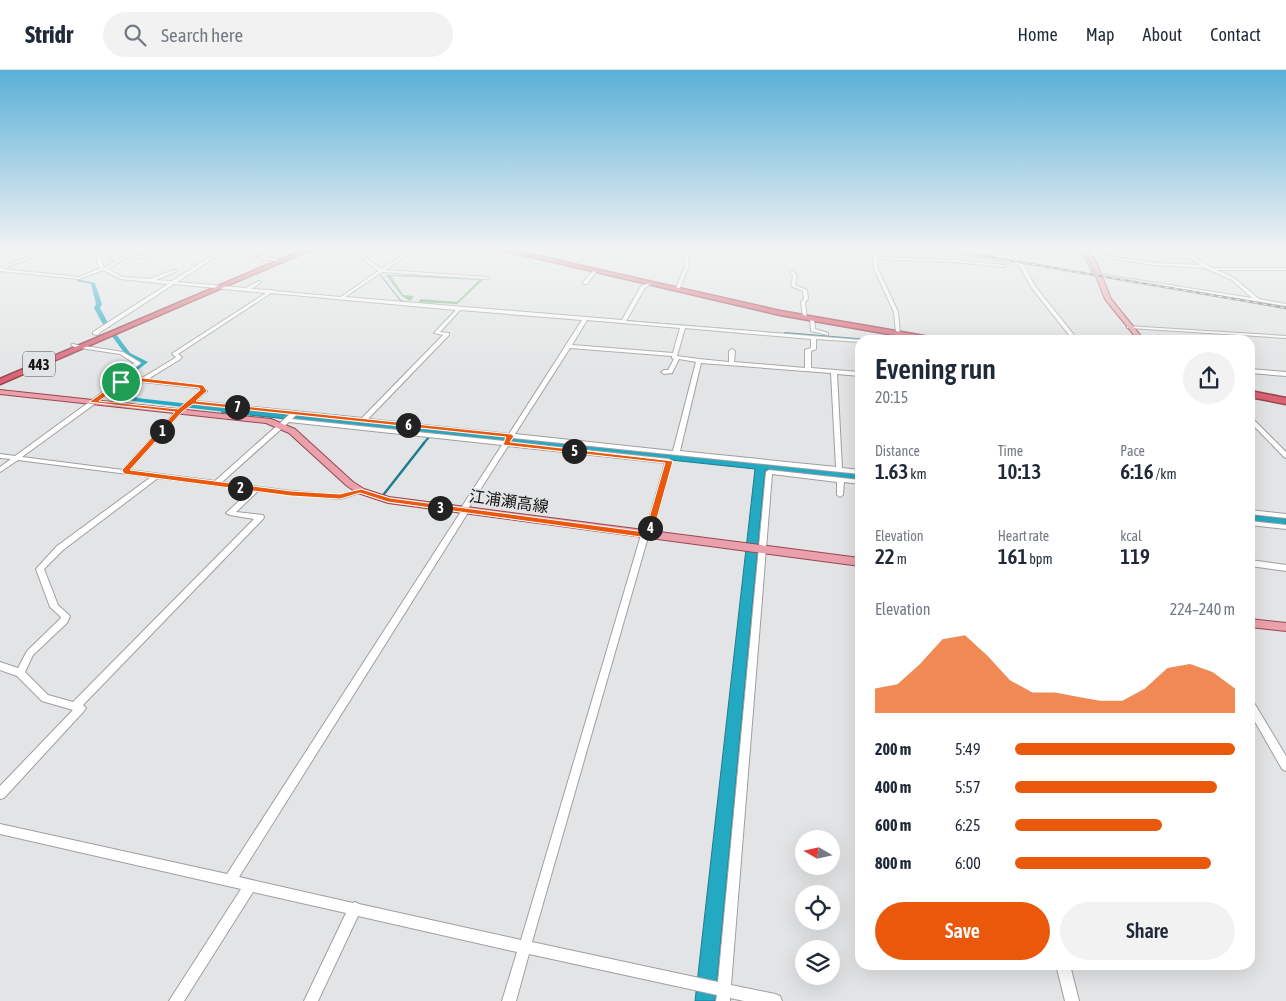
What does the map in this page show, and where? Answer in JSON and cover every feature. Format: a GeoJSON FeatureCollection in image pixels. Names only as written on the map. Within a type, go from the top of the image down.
{"type":"FeatureCollection","features":[{"type":"Feature","properties":{"kind":"highway","name":"443"},"geometry":{"type":"LineString","coordinates":[[76,346],[97,334],[200,292]]}},
{"type":"Feature","properties":{"kind":"highway","name":"443"},"geometry":{"type":"LineString","coordinates":[[0,380],[201,292]]}},
{"type":"Feature","properties":{"kind":"highway"},"geometry":{"type":"LineString","coordinates":[[689,292],[809,318],[904,335]]}},
{"type":"Feature","properties":{"kind":"highway"},"geometry":{"type":"LineString","coordinates":[[1255,395],[1286,401]]}},
{"type":"Feature","properties":{"kind":"main road"},"geometry":{"type":"LineString","coordinates":[[1105,292],[1108,299],[1136,335]]}},
{"type":"Feature","properties":{"kind":"main road","name":"江浦瀬高線"},"geometry":{"type":"LineString","coordinates":[[0,393],[286,422],[292,431],[350,484],[361,491],[388,500],[855,561]]}},
{"type":"Feature","properties":{"kind":"main road"},"geometry":{"type":"LineString","coordinates":[[1255,624],[1286,627]]}},
{"type":"Feature","properties":{"kind":"street"},"geometry":{"type":"LineString","coordinates":[[97,334],[95,333],[157,292]]}},
{"type":"Feature","properties":{"kind":"street"},"geometry":{"type":"LineString","coordinates":[[143,380],[179,358],[174,354],[270,292]]}},
{"type":"Feature","properties":{"kind":"street"},"geometry":{"type":"LineString","coordinates":[[289,292],[460,308],[855,338]]}},
{"type":"Feature","properties":{"kind":"street"},"geometry":{"type":"LineString","coordinates":[[343,297],[349,292]]}},
{"type":"Feature","properties":{"kind":"street"},"geometry":{"type":"LineString","coordinates":[[624,321],[640,292]]}},
{"type":"Feature","properties":{"kind":"street"},"geometry":{"type":"LineString","coordinates":[[805,292],[806,299],[803,302],[815,335],[813,349],[808,350],[808,370]]}},
{"type":"Feature","properties":{"kind":"street"},"geometry":{"type":"LineString","coordinates":[[887,292],[896,312],[898,334]]}},
{"type":"Feature","properties":{"kind":"street"},"geometry":{"type":"LineString","coordinates":[[1038,292],[1072,335]]}},
{"type":"Feature","properties":{"kind":"street"},"geometry":{"type":"LineString","coordinates":[[1205,292],[1286,305]]}},
{"type":"Feature","properties":{"kind":"street"},"geometry":{"type":"LineString","coordinates":[[1248,292],[1258,301]]}},
{"type":"Feature","properties":{"kind":"street"},"geometry":{"type":"LineString","coordinates":[[364,420],[447,334],[436,333],[460,308]]}},
{"type":"Feature","properties":{"kind":"street"},"geometry":{"type":"LineString","coordinates":[[231,880],[586,318]]}},
{"type":"Feature","properties":{"kind":"street"},"geometry":{"type":"LineString","coordinates":[[664,372],[670,372],[683,326]]}},
{"type":"Feature","properties":{"kind":"street"},"geometry":{"type":"LineString","coordinates":[[1129,327],[1255,335]]}},
{"type":"Feature","properties":{"kind":"street"},"geometry":{"type":"LineString","coordinates":[[1255,335],[1286,337]]}},
{"type":"Feature","properties":{"kind":"street"},"geometry":{"type":"LineString","coordinates":[[76,346],[120,353],[138,363],[120,377],[124,381]]}},
{"type":"Feature","properties":{"kind":"street"},"geometry":{"type":"LineString","coordinates":[[569,346],[676,356],[699,361],[855,374]]}},
{"type":"Feature","properties":{"kind":"street"},"geometry":{"type":"LineString","coordinates":[[731,364],[732,351]]}},
{"type":"Feature","properties":{"kind":"street"},"geometry":{"type":"LineString","coordinates":[[676,453],[699,361]]}},
{"type":"Feature","properties":{"kind":"street"},"geometry":{"type":"LineString","coordinates":[[1255,371],[1286,374]]}},
{"type":"Feature","properties":{"kind":"street"},"geometry":{"type":"LineString","coordinates":[[834,372],[839,470]]}},
{"type":"Feature","properties":{"kind":"street"},"geometry":{"type":"LineString","coordinates":[[0,470],[124,381],[143,380],[203,388],[204,391],[180,411],[124,472]]}},
{"type":"Feature","properties":{"kind":"street"},"geometry":{"type":"LineString","coordinates":[[191,402],[364,420],[669,461],[509,1001]]}},
{"type":"Feature","properties":{"kind":"street"},"geometry":{"type":"LineString","coordinates":[[216,484],[294,414]]}},
{"type":"Feature","properties":{"kind":"street"},"geometry":{"type":"LineString","coordinates":[[286,422],[676,453],[855,472]]}},
{"type":"Feature","properties":{"kind":"street"},"geometry":{"type":"LineString","coordinates":[[1255,424],[1286,456]]}},
{"type":"Feature","properties":{"kind":"street"},"geometry":{"type":"LineString","coordinates":[[0,456],[255,490],[340,497],[361,491]]}},
{"type":"Feature","properties":{"kind":"street"},"geometry":{"type":"LineString","coordinates":[[722,993],[760,550],[769,472],[855,481]]}},
{"type":"Feature","properties":{"kind":"street"},"geometry":{"type":"LineString","coordinates":[[20,673],[30,653],[64,622],[66,616],[54,607],[40,569],[60,548],[157,476]]}},
{"type":"Feature","properties":{"kind":"street"},"geometry":{"type":"LineString","coordinates":[[840,495],[841,480]]}},
{"type":"Feature","properties":{"kind":"street"},"geometry":{"type":"LineString","coordinates":[[75,706],[260,517],[230,513],[255,490]]}},
{"type":"Feature","properties":{"kind":"street"},"geometry":{"type":"LineString","coordinates":[[1255,513],[1286,516]]}},
{"type":"Feature","properties":{"kind":"street"},"geometry":{"type":"LineString","coordinates":[[1255,524],[1286,527]]}},
{"type":"Feature","properties":{"kind":"street"},"geometry":{"type":"LineString","coordinates":[[1255,564],[1286,568]]}},
{"type":"Feature","properties":{"kind":"street"},"geometry":{"type":"LineString","coordinates":[[0,666],[20,673],[45,698],[81,708],[0,794]]}},
{"type":"Feature","properties":{"kind":"street"},"geometry":{"type":"LineString","coordinates":[[1255,713],[1286,766]]}},
{"type":"Feature","properties":{"kind":"street"},"geometry":{"type":"LineString","coordinates":[[0,829],[525,948],[695,984],[722,993],[775,1001]]}},
{"type":"Feature","properties":{"kind":"street"},"geometry":{"type":"LineString","coordinates":[[176,1001],[250,885]]}},
{"type":"Feature","properties":{"kind":"street"},"geometry":{"type":"LineString","coordinates":[[311,1001],[355,908]]}},
{"type":"Feature","properties":{"kind":"street"},"geometry":{"type":"LineString","coordinates":[[1064,970],[1072,1001]]}},
{"type":"Feature","properties":{"kind":"green space"},"geometry":{"type":"Polygon","coordinates":[[[399,292],[403,295],[414,296],[410,301],[399,292]]]}},
{"type":"Feature","properties":{"kind":"green space"},"geometry":{"type":"Polygon","coordinates":[[[467,292],[469,292],[457,304],[418,302],[421,299],[457,302],[467,292]]]}},
{"type":"Feature","properties":{"kind":"water"},"geometry":{"type":"Polygon","coordinates":[[[226,408],[855,473],[855,479],[765,470],[715,1001],[695,1001],[755,469],[221,412],[226,408]]]}},
{"type":"Feature","properties":{"kind":"water"},"geometry":{"type":"Polygon","coordinates":[[[1255,515],[1286,518],[1286,525],[1255,522],[1255,515]]]}},
{"type":"Feature","properties":{"kind":"waterway"},"geometry":{"type":"LineString","coordinates":[[96,292],[99,304],[97,308],[107,327]]}},
{"type":"Feature","properties":{"kind":"waterway"},"geometry":{"type":"LineString","coordinates":[[394,292],[400,300],[405,302]]}},
{"type":"Feature","properties":{"kind":"waterway"},"geometry":{"type":"LineString","coordinates":[[448,306],[801,335]]}},
{"type":"Feature","properties":{"kind":"waterway"},"geometry":{"type":"LineString","coordinates":[[785,333],[855,339]]}},
{"type":"Feature","properties":{"kind":"waterway"},"geometry":{"type":"LineString","coordinates":[[114,335],[128,354],[145,362],[124,377],[134,400],[234,411]]}},
{"type":"Feature","properties":{"kind":"waterway"},"geometry":{"type":"LineString","coordinates":[[423,444],[429,437]]}},
{"type":"Feature","properties":{"kind":"waterway"},"geometry":{"type":"LineString","coordinates":[[384,494],[424,443]]}},
{"type":"Feature","properties":{"kind":"railway"},"geometry":{"type":"LineString","coordinates":[[1196,292],[1286,308]]}},
{"type":"Feature","properties":{"kind":"route"},"geometry":{"type":"LineString","coordinates":[[121,382],[93,402],[180,411],[183,408],[191,402],[511,436],[505,444],[669,461],[648,536],[388,500],[361,491],[340,497],[255,490],[124,472],[180,411],[191,402],[204,391],[200,387],[134,379],[121,382]]}}]}
